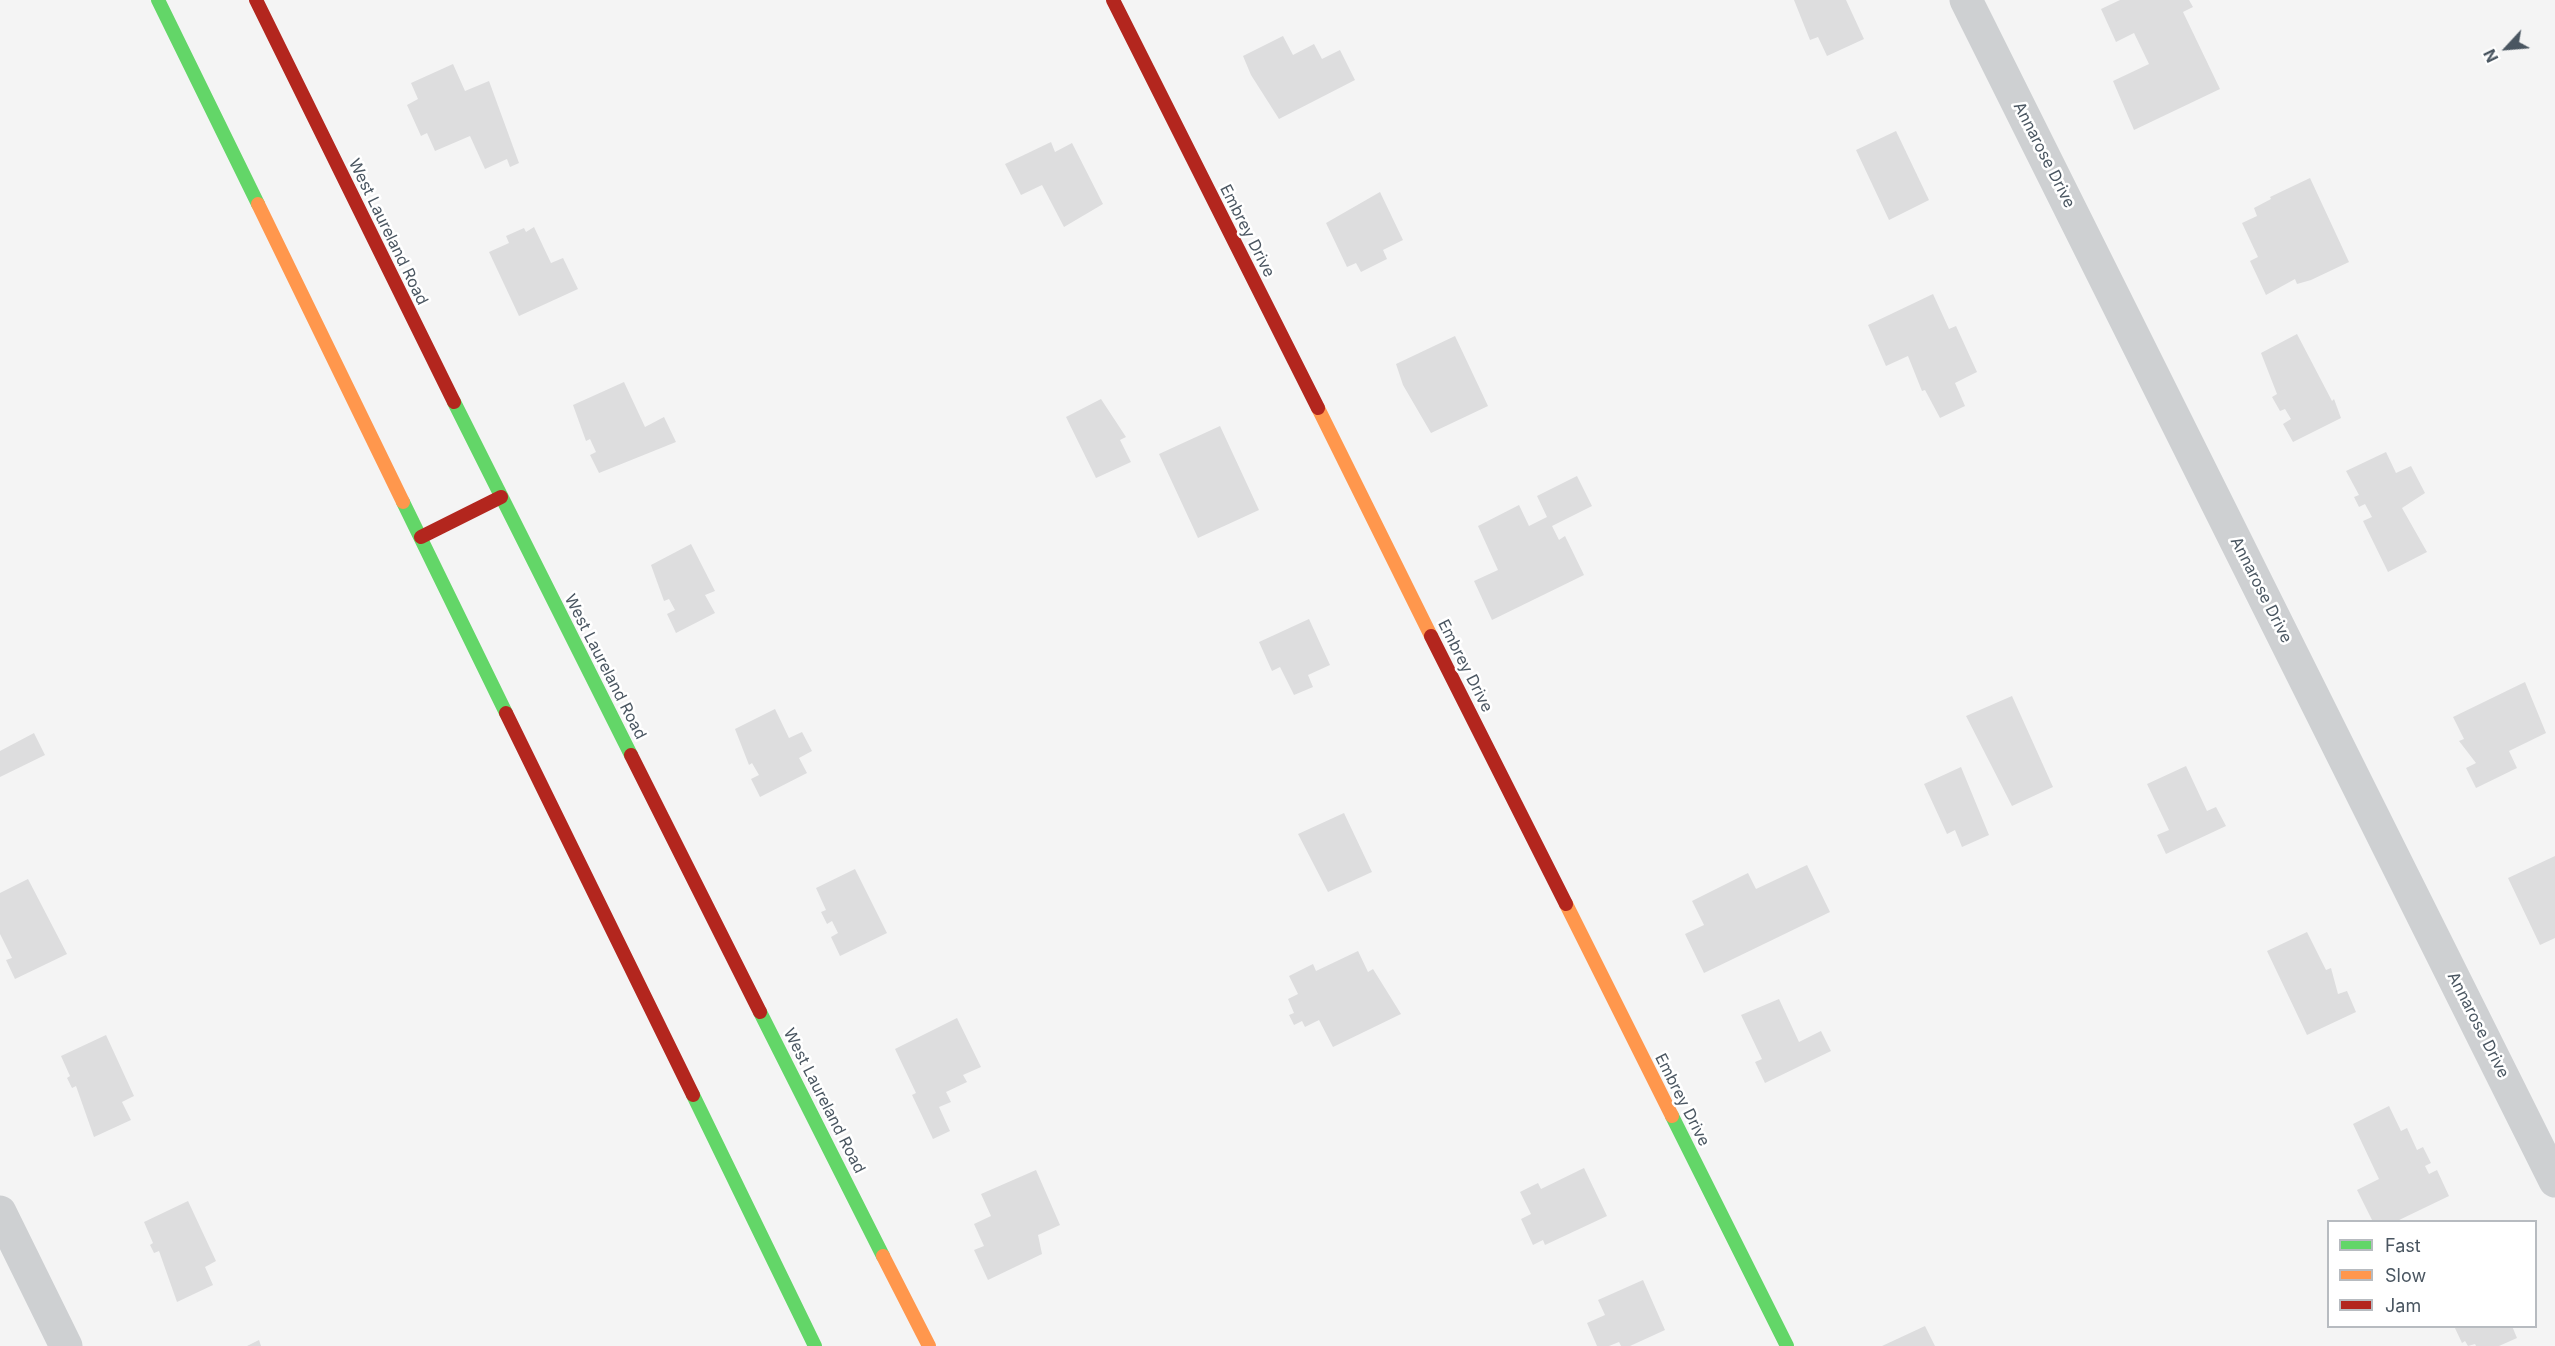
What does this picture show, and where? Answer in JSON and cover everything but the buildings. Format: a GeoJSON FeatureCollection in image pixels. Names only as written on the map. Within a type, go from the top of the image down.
{"type":"FeatureCollection","features":[{"type":"Feature","properties":{"kind":"main road"},"geometry":{"type":"LineString","coordinates":[[158,0],[815,1346]]}},
{"type":"Feature","properties":{"kind":"main road","name":"West Laureland Road"},"geometry":{"type":"LineString","coordinates":[[256,0],[501,497],[929,1346]]}},
{"type":"Feature","properties":{"kind":"main road","name":"Embrey Drive"},"geometry":{"type":"LineString","coordinates":[[1113,0],[1787,1346]]}},
{"type":"Feature","properties":{"kind":"main road"},"geometry":{"type":"LineString","coordinates":[[421,537],[501,497]]}},
{"type":"Feature","properties":{"kind":"street","name":"Annarose Drive"},"geometry":{"type":"LineString","coordinates":[[1966,0],[2555,1181]]}},
{"type":"Feature","properties":{"kind":"street"},"geometry":{"type":"LineString","coordinates":[[0,1212],[66,1346]]}},
{"type":"Feature","properties":{"kind":"traffic: fast"},"geometry":{"type":"LineString","coordinates":[[158,0],[258,204]]}},
{"type":"Feature","properties":{"kind":"traffic: fast"},"geometry":{"type":"LineString","coordinates":[[454,402],[631,755]]}},
{"type":"Feature","properties":{"kind":"traffic: fast"},"geometry":{"type":"LineString","coordinates":[[403,502],[506,713]]}},
{"type":"Feature","properties":{"kind":"traffic: fast"},"geometry":{"type":"LineString","coordinates":[[760,1012],[883,1256]]}},
{"type":"Feature","properties":{"kind":"traffic: fast"},"geometry":{"type":"LineString","coordinates":[[693,1095],[815,1346]]}},
{"type":"Feature","properties":{"kind":"traffic: fast"},"geometry":{"type":"LineString","coordinates":[[1672,1116],[1787,1346]]}},
{"type":"Feature","properties":{"kind":"traffic: slow"},"geometry":{"type":"LineString","coordinates":[[258,204],[403,502]]}},
{"type":"Feature","properties":{"kind":"traffic: slow"},"geometry":{"type":"LineString","coordinates":[[1318,408],[1431,636]]}},
{"type":"Feature","properties":{"kind":"traffic: slow"},"geometry":{"type":"LineString","coordinates":[[1566,904],[1672,1116]]}},
{"type":"Feature","properties":{"kind":"traffic: slow"},"geometry":{"type":"LineString","coordinates":[[883,1256],[929,1346]]}},
{"type":"Feature","properties":{"kind":"traffic: jam"},"geometry":{"type":"LineString","coordinates":[[256,0],[454,402]]}},
{"type":"Feature","properties":{"kind":"traffic: jam"},"geometry":{"type":"LineString","coordinates":[[1113,0],[1318,408]]}},
{"type":"Feature","properties":{"kind":"traffic: jam"},"geometry":{"type":"LineString","coordinates":[[421,537],[501,497]]}},
{"type":"Feature","properties":{"kind":"traffic: jam"},"geometry":{"type":"LineString","coordinates":[[1431,636],[1566,904]]}},
{"type":"Feature","properties":{"kind":"traffic: jam"},"geometry":{"type":"LineString","coordinates":[[506,713],[693,1095]]}},
{"type":"Feature","properties":{"kind":"traffic: jam"},"geometry":{"type":"LineString","coordinates":[[631,755],[760,1012]]}}]}
